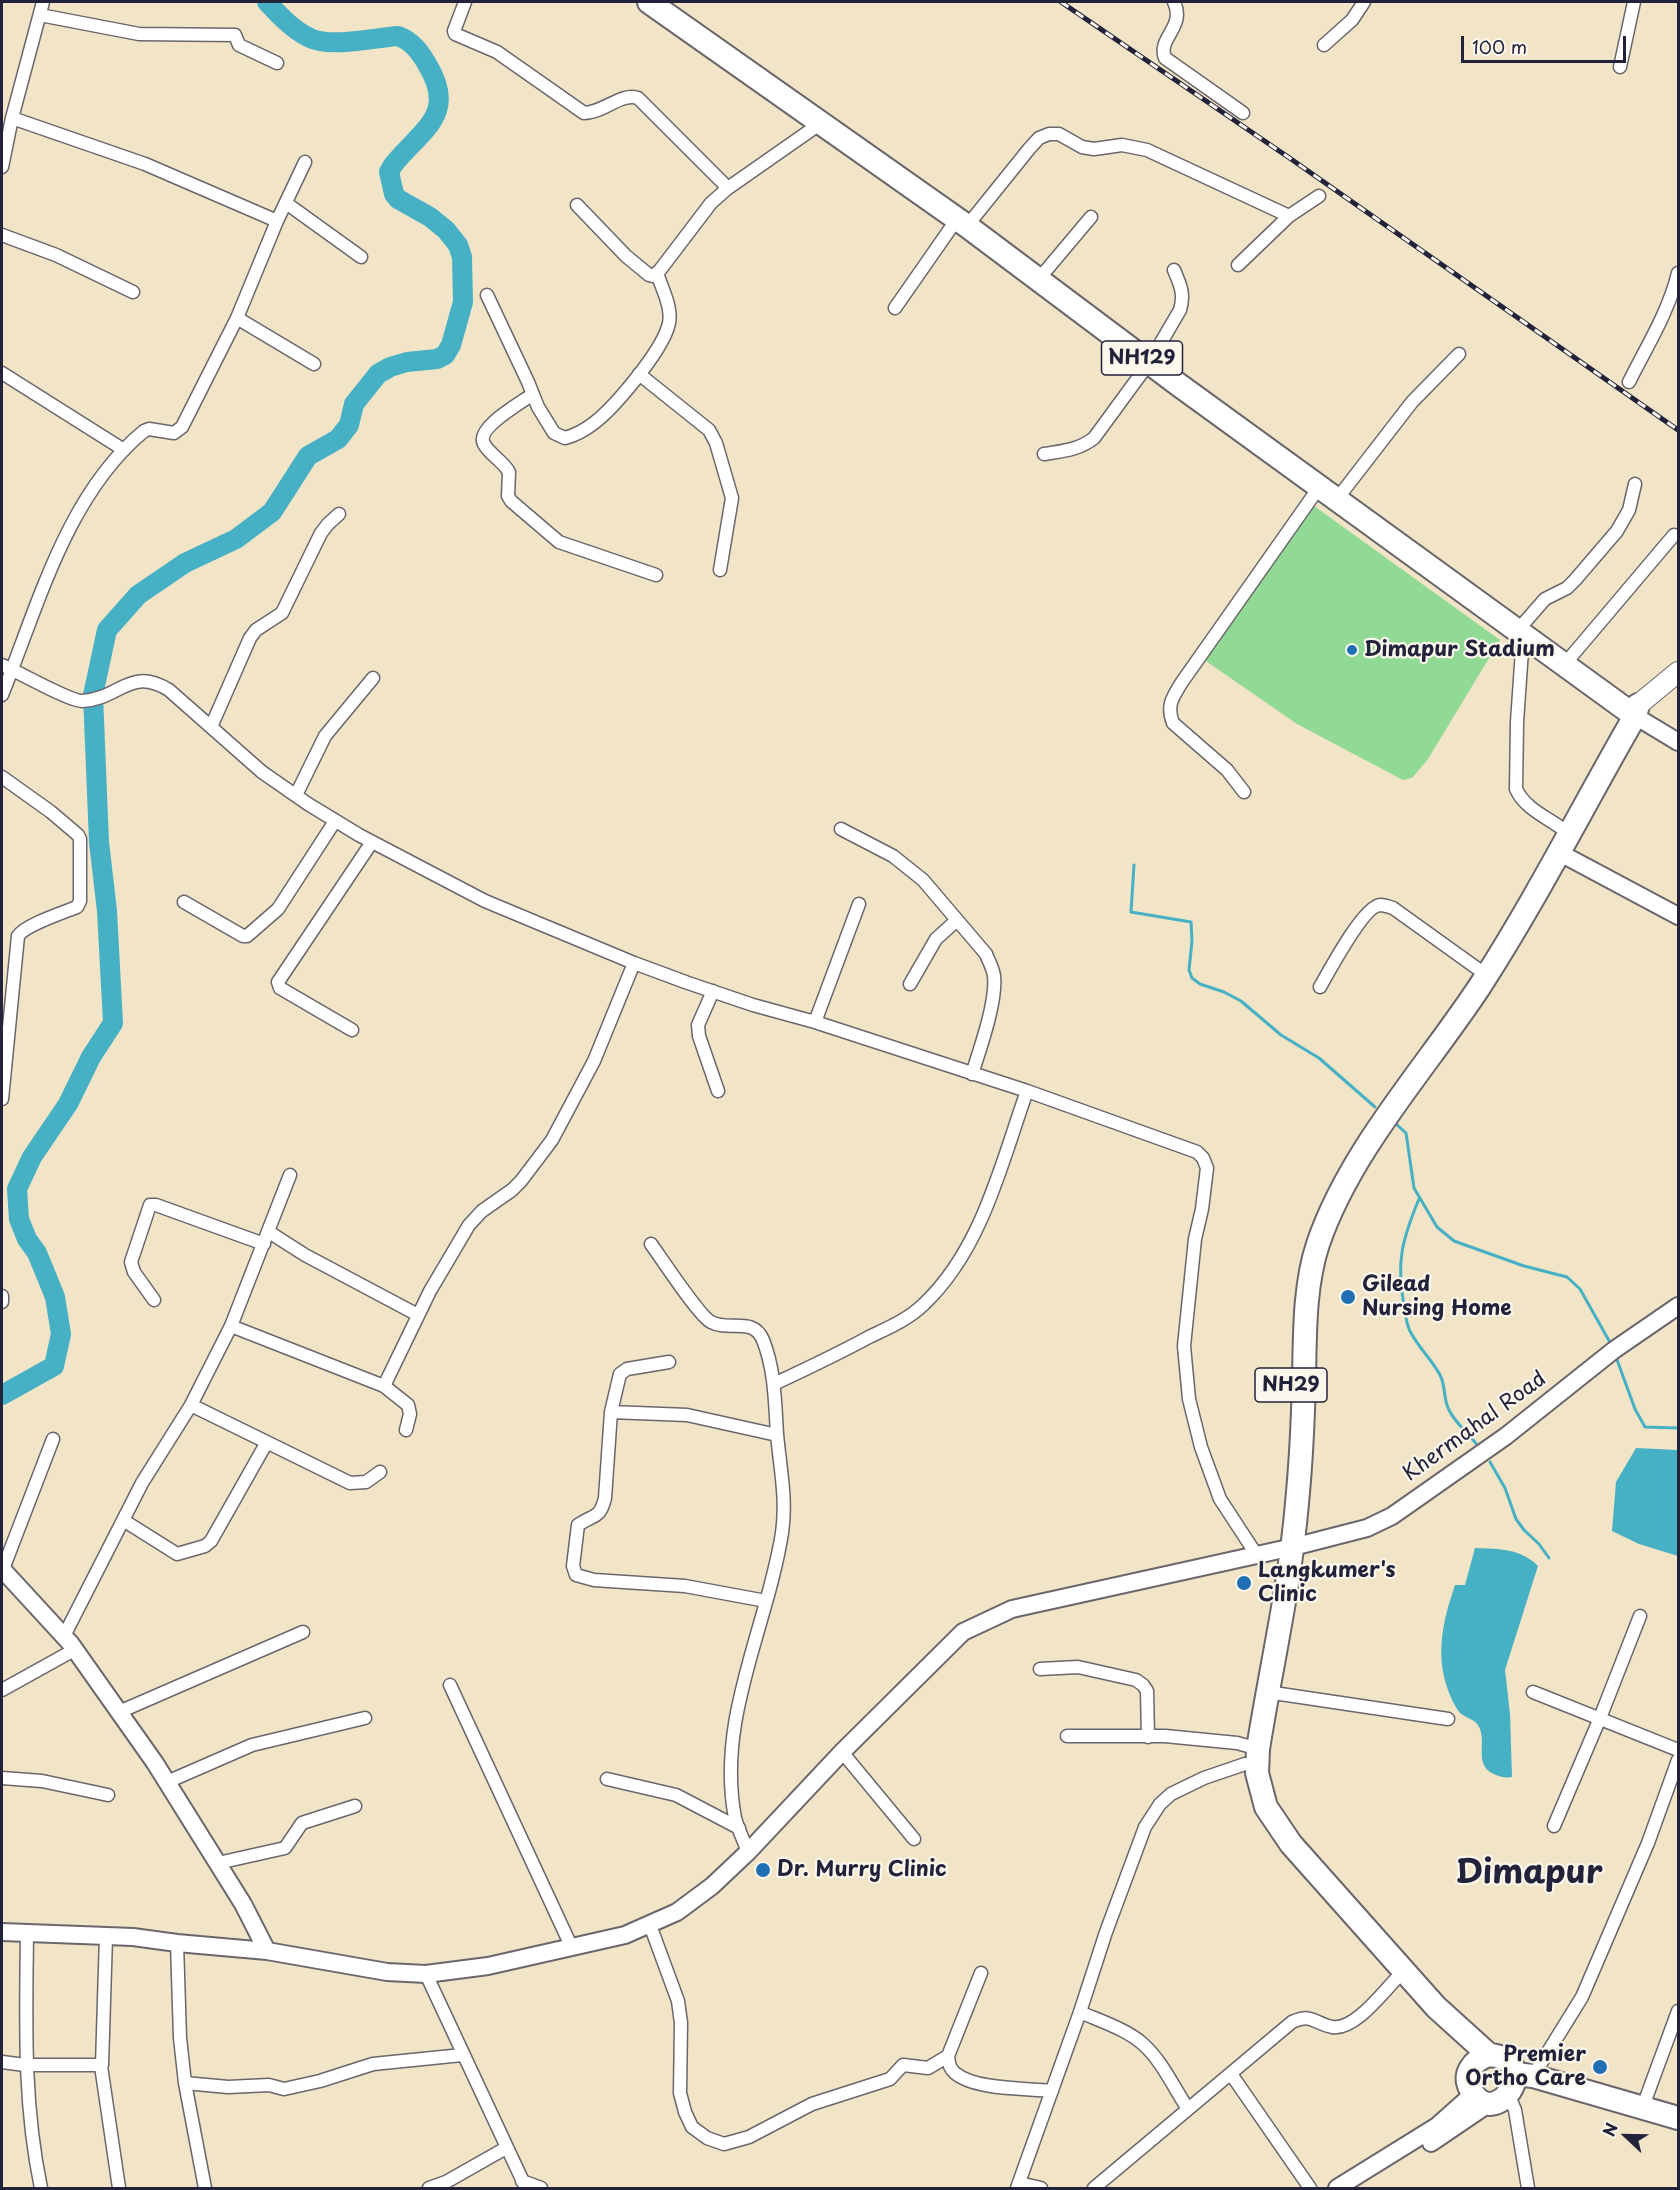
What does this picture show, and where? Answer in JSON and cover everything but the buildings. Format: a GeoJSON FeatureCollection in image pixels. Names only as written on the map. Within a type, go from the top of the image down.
{"type":"FeatureCollection","features":[{"type":"Feature","properties":{"kind":"highway","name":"NH129"},"geometry":{"type":"LineString","coordinates":[[653,3],[962,222],[1149,363],[1520,634],[1633,710]]}},
{"type":"Feature","properties":{"kind":"highway","name":"NH29"},"geometry":{"type":"LineString","coordinates":[[1480,2060],[1298,1851],[1270,1814],[1260,1791],[1257,1749],[1286,1601],[1299,1283],[1309,1239],[1331,1188],[1368,1126],[1478,969],[1560,827],[1606,741],[1633,710]]}},
{"type":"Feature","properties":{"kind":"highway","name":"NH29"},"geometry":{"type":"LineString","coordinates":[[1480,2060],[1397,1978],[1266,1831],[1252,1805],[1247,1755],[1273,1610],[1287,1549],[1302,1438],[1306,1319],[1312,1268],[1321,1238],[1336,1204],[1366,1149],[1477,990],[1560,853],[1633,710]]}},
{"type":"Feature","properties":{"kind":"highway","name":"NH29"},"geometry":{"type":"LineString","coordinates":[[1480,2060],[1498,2056],[1511,2066],[1505,2088]]}},
{"type":"Feature","properties":{"kind":"highway"},"geometry":{"type":"LineString","coordinates":[[1480,2060],[1468,2075],[1468,2085],[1559,2094],[1678,2127]]}},
{"type":"Feature","properties":{"kind":"highway"},"geometry":{"type":"LineString","coordinates":[[1505,2088],[1642,2109],[1678,2118]]}},
{"type":"Feature","properties":{"kind":"main road"},"geometry":{"type":"LineString","coordinates":[[1633,710],[1678,672]]}},
{"type":"Feature","properties":{"kind":"street"},"geometry":{"type":"LineString","coordinates":[[2,167],[12,118],[43,2]]}},
{"type":"Feature","properties":{"kind":"street"},"geometry":{"type":"LineString","coordinates":[[465,2],[454,31],[455,34],[497,52],[584,113],[601,110],[626,96],[638,98],[728,188]]}},
{"type":"Feature","properties":{"kind":"street"},"geometry":{"type":"LineString","coordinates":[[1174,2],[1178,16],[1163,47],[1165,58],[1243,113]]}},
{"type":"Feature","properties":{"kind":"street"},"geometry":{"type":"LineString","coordinates":[[1324,45],[1352,20],[1364,2]]}},
{"type":"Feature","properties":{"kind":"street"},"geometry":{"type":"LineString","coordinates":[[1620,67],[1635,2]]}},
{"type":"Feature","properties":{"kind":"street"},"geometry":{"type":"LineString","coordinates":[[40,15],[139,34],[236,35],[239,45],[277,63]]}},
{"type":"Feature","properties":{"kind":"street"},"geometry":{"type":"LineString","coordinates":[[12,118],[145,164],[277,221]]}},
{"type":"Feature","properties":{"kind":"street"},"geometry":{"type":"LineString","coordinates":[[577,205],[633,262],[649,275],[657,273],[711,203],[728,188],[822,123]]}},
{"type":"Feature","properties":{"kind":"street"},"geometry":{"type":"LineString","coordinates":[[895,308],[962,222],[1039,138],[1049,134],[1059,134],[1082,147],[1094,149],[1122,145],[1147,150],[1289,216]]}},
{"type":"Feature","properties":{"kind":"street"},"geometry":{"type":"LineString","coordinates":[[2,695],[7,667],[57,551],[86,501],[123,450],[147,429],[174,433],[182,427],[237,318],[277,221],[305,162]]}},
{"type":"Feature","properties":{"kind":"street"},"geometry":{"type":"LineString","coordinates":[[1238,265],[1289,216],[1319,196]]}},
{"type":"Feature","properties":{"kind":"street"},"geometry":{"type":"LineString","coordinates":[[286,202],[361,257]]}},
{"type":"Feature","properties":{"kind":"street"},"geometry":{"type":"LineString","coordinates":[[1038,280],[1091,217]]}},
{"type":"Feature","properties":{"kind":"street"},"geometry":{"type":"LineString","coordinates":[[2,235],[56,255],[133,292]]}},
{"type":"Feature","properties":{"kind":"street"},"geometry":{"type":"LineString","coordinates":[[1044,454],[1071,450],[1085,445],[1094,438],[1149,363],[1183,301],[1183,291],[1174,270]]}},
{"type":"Feature","properties":{"kind":"street"},"geometry":{"type":"LineString","coordinates":[[487,295],[546,423],[554,433],[565,438],[584,431],[601,417],[648,363],[668,328],[668,308],[657,273]]}},
{"type":"Feature","properties":{"kind":"street"},"geometry":{"type":"LineString","coordinates":[[1629,382],[1663,315],[1674,290],[1678,273]]}},
{"type":"Feature","properties":{"kind":"street"},"geometry":{"type":"LineString","coordinates":[[237,318],[314,364]]}},
{"type":"Feature","properties":{"kind":"street"},"geometry":{"type":"LineString","coordinates":[[1244,792],[1227,770],[1173,723],[1169,712],[1172,698],[1328,492],[1459,354]]}},
{"type":"Feature","properties":{"kind":"street"},"geometry":{"type":"LineString","coordinates":[[2,373],[123,450]]}},
{"type":"Feature","properties":{"kind":"street"},"geometry":{"type":"LineString","coordinates":[[639,374],[709,430],[716,444],[732,498],[720,570]]}},
{"type":"Feature","properties":{"kind":"street"},"geometry":{"type":"LineString","coordinates":[[533,394],[486,428],[482,437],[482,442],[487,449],[509,472],[508,496],[510,501],[559,542],[656,575]]}},
{"type":"Feature","properties":{"kind":"street"},"geometry":{"type":"LineString","coordinates":[[1560,827],[1519,798],[1516,789],[1520,634],[1545,599],[1567,588],[1617,531],[1629,510],[1635,484]]}},
{"type":"Feature","properties":{"kind":"street"},"geometry":{"type":"LineString","coordinates":[[211,727],[250,638],[256,630],[282,613],[321,533],[339,514]]}},
{"type":"Feature","properties":{"kind":"street"},"geometry":{"type":"LineString","coordinates":[[1564,665],[1674,535]]}},
{"type":"Feature","properties":{"kind":"street"},"geometry":{"type":"LineString","coordinates":[[7,667],[80,701],[98,699],[136,681],[147,680],[169,690],[262,772],[335,821],[484,901],[634,963],[713,991],[1027,1091],[1197,1152],[1206,1162],[1207,1183],[1195,1239],[1184,1346],[1190,1399],[1201,1447],[1220,1499],[1256,1554]]}},
{"type":"Feature","properties":{"kind":"street"},"geometry":{"type":"LineString","coordinates":[[296,795],[325,736],[373,678]]}},
{"type":"Feature","properties":{"kind":"street"},"geometry":{"type":"LineString","coordinates":[[1633,710],[1678,742]]}},
{"type":"Feature","properties":{"kind":"street"},"geometry":{"type":"LineString","coordinates":[[2,777],[60,819],[80,839],[80,901],[77,907],[35,924],[21,931],[18,936],[2,1099]]}},
{"type":"Feature","properties":{"kind":"street"},"geometry":{"type":"LineString","coordinates":[[184,902],[243,936],[247,936],[278,909],[335,821]]}},
{"type":"Feature","properties":{"kind":"street"},"geometry":{"type":"LineString","coordinates":[[841,829],[901,862],[923,880],[986,954],[993,968],[994,979],[984,1036],[972,1074]]}},
{"type":"Feature","properties":{"kind":"street"},"geometry":{"type":"LineString","coordinates":[[352,1030],[278,985],[372,842]]}},
{"type":"Feature","properties":{"kind":"street"},"geometry":{"type":"LineString","coordinates":[[1560,853],[1678,916]]}},
{"type":"Feature","properties":{"kind":"street"},"geometry":{"type":"LineString","coordinates":[[815,1022],[859,904]]}},
{"type":"Feature","properties":{"kind":"street"},"geometry":{"type":"LineString","coordinates":[[1320,987],[1369,909],[1379,905],[1393,908],[1478,969]]}},
{"type":"Feature","properties":{"kind":"street"},"geometry":{"type":"LineString","coordinates":[[910,984],[936,939],[957,920]]}},
{"type":"Feature","properties":{"kind":"street"},"geometry":{"type":"LineString","coordinates":[[384,1386],[418,1315],[469,1225],[482,1211],[522,1181],[552,1140],[594,1061],[634,963]]}},
{"type":"Feature","properties":{"kind":"street"},"geometry":{"type":"LineString","coordinates":[[713,991],[698,1025],[699,1036],[717,1091]]}},
{"type":"Feature","properties":{"kind":"street"},"geometry":{"type":"LineString","coordinates":[[774,1384],[895,1324],[923,1305],[944,1282],[967,1248],[988,1202],[1027,1091]]}},
{"type":"Feature","properties":{"kind":"street"},"geometry":{"type":"LineString","coordinates":[[2,1690],[69,1643],[123,1520],[142,1483],[191,1405],[231,1326],[290,1175]]}},
{"type":"Feature","properties":{"kind":"street"},"geometry":{"type":"LineString","coordinates":[[154,1300],[134,1272],[131,1262],[150,1205],[156,1204],[264,1244]]}},
{"type":"Feature","properties":{"kind":"street"},"geometry":{"type":"LineString","coordinates":[[269,1232],[305,1255],[418,1315]]}},
{"type":"Feature","properties":{"kind":"street"},"geometry":{"type":"LineString","coordinates":[[651,1244],[706,1319],[720,1326],[746,1325],[756,1330],[763,1339],[774,1384],[785,1503],[777,1561],[742,1683],[731,1752],[731,1784],[735,1819],[748,1852]]}},
{"type":"Feature","properties":{"kind":"street"},"geometry":{"type":"LineString","coordinates":[[2,1296],[2,1302]]}},
{"type":"Feature","properties":{"kind":"street","name":"Khermahal Road"},"geometry":{"type":"LineString","coordinates":[[2,1932],[106,1936],[267,1951],[387,1972],[426,1974],[488,1966],[625,1935],[677,1912],[712,1886],[963,1632],[1012,1609],[1287,1549],[1367,1528],[1392,1516],[1506,1436],[1614,1350],[1678,1306]]}},
{"type":"Feature","properties":{"kind":"street"},"geometry":{"type":"LineString","coordinates":[[231,1326],[384,1386],[408,1405],[410,1414],[406,1430]]}},
{"type":"Feature","properties":{"kind":"street"},"geometry":{"type":"LineString","coordinates":[[669,1362],[627,1369],[620,1374],[611,1412],[605,1498],[602,1511],[579,1525],[573,1566],[576,1575],[594,1580],[685,1586],[766,1601]]}},
{"type":"Feature","properties":{"kind":"street"},"geometry":{"type":"LineString","coordinates":[[191,1405],[350,1483],[366,1482],[380,1473]]}},
{"type":"Feature","properties":{"kind":"street"},"geometry":{"type":"LineString","coordinates":[[611,1412],[687,1415],[777,1435]]}},
{"type":"Feature","properties":{"kind":"street"},"geometry":{"type":"LineString","coordinates":[[52,1439],[2,1569],[69,1643],[119,1712],[218,1863],[243,1904],[267,1951]]}},
{"type":"Feature","properties":{"kind":"street"},"geometry":{"type":"LineString","coordinates":[[123,1520],[178,1554],[205,1546],[211,1541],[267,1442]]}},
{"type":"Feature","properties":{"kind":"street"},"geometry":{"type":"LineString","coordinates":[[1554,1826],[1640,1616]]}},
{"type":"Feature","properties":{"kind":"street"},"geometry":{"type":"LineString","coordinates":[[119,1712],[303,1632]]}},
{"type":"Feature","properties":{"kind":"street"},"geometry":{"type":"LineString","coordinates":[[1040,1669],[1078,1667],[1136,1680],[1147,1691],[1148,1737]]}},
{"type":"Feature","properties":{"kind":"street"},"geometry":{"type":"LineString","coordinates":[[450,1685],[572,1948]]}},
{"type":"Feature","properties":{"kind":"street"},"geometry":{"type":"LineString","coordinates":[[1267,1692],[1448,1719]]}},
{"type":"Feature","properties":{"kind":"street"},"geometry":{"type":"LineString","coordinates":[[1533,1692],[1678,1750]]}},
{"type":"Feature","properties":{"kind":"street"},"geometry":{"type":"LineString","coordinates":[[167,1782],[252,1745],[365,1718]]}},
{"type":"Feature","properties":{"kind":"street"},"geometry":{"type":"LineString","coordinates":[[1041,2188],[1018,2186],[1145,1827],[1160,1804],[1171,1794],[1247,1755],[1237,1743],[1186,1738],[1067,1736]]}},
{"type":"Feature","properties":{"kind":"street"},"geometry":{"type":"LineString","coordinates":[[842,1752],[914,1839]]}},
{"type":"Feature","properties":{"kind":"street"},"geometry":{"type":"LineString","coordinates":[[1357,2188],[1454,2129],[1505,2088],[1582,1997],[1648,1843],[1678,1760]]}},
{"type":"Feature","properties":{"kind":"street"},"geometry":{"type":"LineString","coordinates":[[2,1779],[42,1781],[108,1795]]}},
{"type":"Feature","properties":{"kind":"street"},"geometry":{"type":"LineString","coordinates":[[607,1779],[676,1795],[739,1828]]}},
{"type":"Feature","properties":{"kind":"street"},"geometry":{"type":"LineString","coordinates":[[218,1863],[285,1848],[302,1823],[355,1806]]}},
{"type":"Feature","properties":{"kind":"street"},"geometry":{"type":"LineString","coordinates":[[650,1925],[678,2001],[681,2023],[682,2102],[692,2127],[707,2138],[724,2144],[736,2142],[750,2137],[805,2107],[890,2079],[903,2066],[928,2068],[948,2056]]}},
{"type":"Feature","properties":{"kind":"street"},"geometry":{"type":"LineString","coordinates":[[27,1934],[25,2065],[32,2146],[41,2188]]}},
{"type":"Feature","properties":{"kind":"street"},"geometry":{"type":"LineString","coordinates":[[106,1936],[103,2062],[101,2066],[119,2188]]}},
{"type":"Feature","properties":{"kind":"street"},"geometry":{"type":"LineString","coordinates":[[177,1943],[180,2038],[185,2083],[205,2188]]}},
{"type":"Feature","properties":{"kind":"street"},"geometry":{"type":"LineString","coordinates":[[981,1973],[948,2056],[949,2065],[954,2073],[965,2079],[984,2084],[1052,2091]]}},
{"type":"Feature","properties":{"kind":"street"},"geometry":{"type":"LineString","coordinates":[[426,1974],[524,2185],[541,2188]]}},
{"type":"Feature","properties":{"kind":"street"},"geometry":{"type":"LineString","coordinates":[[1094,2188],[1292,2022],[1310,2017],[1330,2027],[1341,2028],[1352,2024],[1397,1978]]}},
{"type":"Feature","properties":{"kind":"street"},"geometry":{"type":"LineString","coordinates":[[1642,2109],[1678,2011]]}},
{"type":"Feature","properties":{"kind":"street"},"geometry":{"type":"LineString","coordinates":[[1080,2012],[1142,2043],[1152,2054],[1188,2109]]}},
{"type":"Feature","properties":{"kind":"street"},"geometry":{"type":"LineString","coordinates":[[185,2083],[228,2087],[269,2085],[284,2090],[374,2064],[462,2055]]}},
{"type":"Feature","properties":{"kind":"street"},"geometry":{"type":"LineString","coordinates":[[2,2062],[25,2065],[101,2066]]}},
{"type":"Feature","properties":{"kind":"street"},"geometry":{"type":"LineString","coordinates":[[1231,2074],[1310,2188]]}},
{"type":"Feature","properties":{"kind":"street"},"geometry":{"type":"LineString","coordinates":[[1337,2188],[1437,2126],[1505,2088]]}},
{"type":"Feature","properties":{"kind":"street"},"geometry":{"type":"LineString","coordinates":[[1505,2088],[1515,2110],[1528,2188]]}},
{"type":"Feature","properties":{"kind":"street"},"geometry":{"type":"LineString","coordinates":[[429,2188],[446,2182],[506,2148]]}},
{"type":"Feature","properties":{"kind":"green space","name":"Dimapur Stadium"},"geometry":{"type":"Polygon","coordinates":[[[1310,503],[1500,640],[1428,759],[1412,778],[1403,780],[1297,724],[1203,659],[1310,503]]]}},
{"type":"Feature","properties":{"kind":"water"},"geometry":{"type":"Polygon","coordinates":[[[1636,1448],[1678,1450],[1678,1556],[1639,1544],[1612,1531],[1616,1482],[1636,1448]]]}},
{"type":"Feature","properties":{"kind":"water"},"geometry":{"type":"Polygon","coordinates":[[[1475,1548],[1501,1549],[1516,1553],[1538,1566],[1505,1670],[1510,1714],[1512,1777],[1496,1775],[1484,1765],[1480,1729],[1476,1722],[1457,1709],[1444,1678],[1441,1648],[1446,1617],[1455,1585],[1465,1585],[1475,1548]]]}},
{"type":"Feature","properties":{"kind":"waterway"},"geometry":{"type":"LineString","coordinates":[[2,1395],[54,1366],[61,1334],[55,1297],[37,1253],[27,1239],[19,1219],[17,1189],[32,1157],[68,1104],[91,1057],[113,1023],[107,911],[99,842],[93,695],[107,630],[138,595],[185,563],[236,539],[272,512],[308,456],[338,439],[349,425],[354,404],[378,374],[390,367],[407,362],[437,359],[445,355],[451,345],[463,302],[462,257],[458,245],[446,230],[430,217],[398,199],[394,194],[389,172],[425,131],[438,109],[439,96],[436,82],[424,60],[411,44],[398,36],[353,42],[329,42],[310,38],[292,27],[267,2]]}},
{"type":"Feature","properties":{"kind":"waterway"},"geometry":{"type":"LineString","coordinates":[[1134,865],[1131,912],[1191,922],[1189,970],[1192,978],[1200,984],[1224,992],[1241,1001],[1281,1035],[1319,1058],[1375,1107]]}},
{"type":"Feature","properties":{"kind":"waterway"},"geometry":{"type":"LineString","coordinates":[[1396,1124],[1406,1133],[1414,1188],[1437,1227],[1454,1241],[1524,1266],[1567,1277],[1580,1289],[1612,1346]]}},
{"type":"Feature","properties":{"kind":"waterway"},"geometry":{"type":"LineString","coordinates":[[1419,1199],[1402,1251],[1401,1276],[1407,1323],[1414,1338],[1440,1375],[1447,1406],[1452,1415],[1478,1446]]}},
{"type":"Feature","properties":{"kind":"waterway"},"geometry":{"type":"LineString","coordinates":[[1616,1357],[1635,1409],[1645,1427],[1678,1428]]}},
{"type":"Feature","properties":{"kind":"waterway"},"geometry":{"type":"LineString","coordinates":[[1490,1462],[1505,1488],[1516,1519],[1549,1558]]}},
{"type":"Feature","properties":{"kind":"railway"},"geometry":{"type":"LineString","coordinates":[[1061,2],[1291,159],[1678,430]]}},
{"type":"Feature","properties":{"kind":"place","name":"Dimapur Stadium"},"geometry":{"type":"Point","coordinates":[1352,650]}},
{"type":"Feature","properties":{"kind":"place","name":"Gilead Nursing Home"},"geometry":{"type":"Point","coordinates":[1348,1297]}},
{"type":"Feature","properties":{"kind":"place","name":"Langkumer's Clinic"},"geometry":{"type":"Point","coordinates":[1244,1583]}},
{"type":"Feature","properties":{"kind":"place","name":"Dr. Murry Clinic"},"geometry":{"type":"Point","coordinates":[763,1870]}},
{"type":"Feature","properties":{"kind":"place","name":"Premier Ortho Care"},"geometry":{"type":"Point","coordinates":[1600,2067]}},
{"type":"Feature","properties":{"kind":"district","name":"Dimapur"},"geometry":{"type":"Point","coordinates":[1529,1874]}}]}
